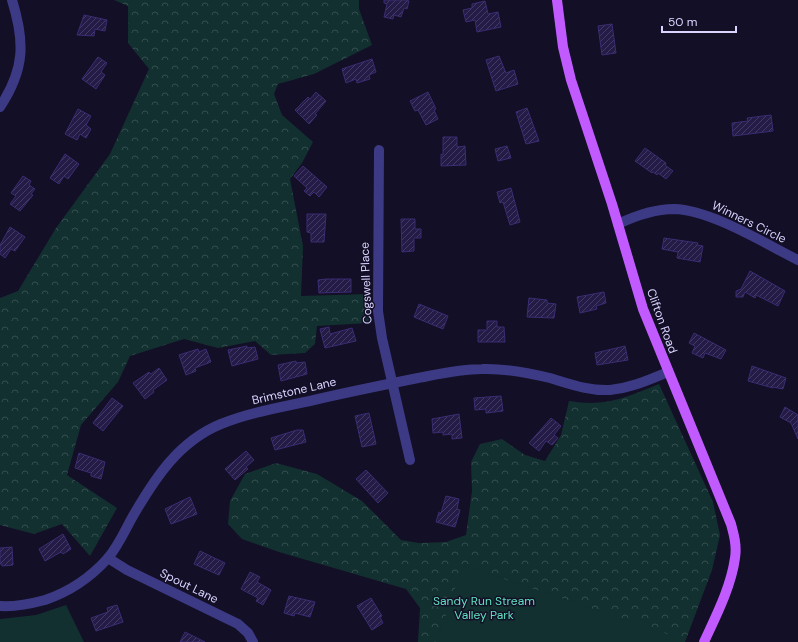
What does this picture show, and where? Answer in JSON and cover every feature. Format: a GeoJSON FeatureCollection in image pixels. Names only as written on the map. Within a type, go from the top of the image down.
{"type":"FeatureCollection","features":[{"type":"Feature","properties":{"kind":"main road","name":"Clifton Road"},"geometry":{"type":"LineString","coordinates":[[557,0],[564,47],[571,80],[618,224],[643,309],[723,502],[735,540],[735,556],[732,573],[704,642]]}},
{"type":"Feature","properties":{"kind":"street"},"geometry":{"type":"LineString","coordinates":[[0,106],[13,85],[19,69],[21,51],[19,23],[12,0]]}},
{"type":"Feature","properties":{"kind":"street","name":"Cogswell Place"},"geometry":{"type":"LineString","coordinates":[[379,150],[378,311],[410,460]]}},
{"type":"Feature","properties":{"kind":"street","name":"Winners Circle"},"geometry":{"type":"LineString","coordinates":[[618,224],[640,215],[663,210],[689,210],[715,219],[798,260]]}},
{"type":"Feature","properties":{"kind":"street","name":"Brimstone Lane"},"geometry":{"type":"LineString","coordinates":[[0,606],[33,603],[59,594],[91,575],[108,558],[164,467],[180,450],[203,433],[220,424],[240,417],[454,371],[483,369],[530,374],[583,388],[608,390],[632,386],[668,372]]}},
{"type":"Feature","properties":{"kind":"street","name":"Spout Lane"},"geometry":{"type":"LineString","coordinates":[[108,558],[127,570],[238,624],[248,632],[253,642]]}},
{"type":"Feature","properties":{"kind":"green space"},"geometry":{"type":"Polygon","coordinates":[[[114,0],[359,0],[359,9],[372,45],[314,74],[278,84],[274,94],[282,115],[313,142],[302,163],[290,179],[303,246],[301,296],[369,294],[369,323],[317,326],[315,344],[305,353],[271,355],[255,341],[218,348],[184,339],[130,356],[118,382],[81,425],[67,475],[117,508],[90,556],[62,524],[34,534],[0,525],[0,298],[18,291],[56,228],[110,154],[149,69],[128,43],[128,6],[114,0]]]}},
{"type":"Feature","properties":{"kind":"green space"},"geometry":{"type":"Polygon","coordinates":[[[659,384],[713,502],[720,535],[712,570],[685,642],[418,642],[420,608],[406,589],[279,552],[242,539],[228,524],[230,501],[245,474],[276,463],[317,474],[362,501],[401,540],[419,543],[446,542],[466,535],[472,491],[471,462],[480,444],[502,439],[525,455],[545,461],[561,435],[569,401],[582,403],[605,402],[625,397],[659,384]]]}},
{"type":"Feature","properties":{"kind":"green space","name":"Sandy Run Stream Valley Park"},"geometry":{"type":"Polygon","coordinates":[[[463,565],[685,640],[685,642],[437,642],[463,565]]]}},
{"type":"Feature","properties":{"kind":"green space"},"geometry":{"type":"Polygon","coordinates":[[[66,605],[84,642],[0,642],[0,619],[36,615],[66,605]]]}},
{"type":"Feature","properties":{"kind":"building"},"geometry":{"type":"Polygon","coordinates":[[[384,0],[409,1],[407,9],[404,8],[401,17],[394,15],[393,19],[384,17],[387,4],[384,3],[384,0]]]}},
{"type":"Feature","properties":{"kind":"building"},"geometry":{"type":"Polygon","coordinates":[[[485,1],[488,14],[498,12],[501,27],[477,32],[475,20],[466,22],[463,10],[472,8],[472,4],[485,1]]]}},
{"type":"Feature","properties":{"kind":"building"},"geometry":{"type":"Polygon","coordinates":[[[84,15],[107,20],[105,31],[95,29],[94,36],[77,35],[84,15]]]}},
{"type":"Feature","properties":{"kind":"building"},"geometry":{"type":"Polygon","coordinates":[[[612,24],[616,53],[602,55],[598,26],[612,24]]]}},
{"type":"Feature","properties":{"kind":"building"},"geometry":{"type":"Polygon","coordinates":[[[499,56],[506,73],[514,70],[518,84],[496,91],[486,60],[499,56]]]}},
{"type":"Feature","properties":{"kind":"building"},"geometry":{"type":"Polygon","coordinates":[[[98,57],[107,63],[101,72],[105,75],[96,89],[82,79],[98,57]]]}},
{"type":"Feature","properties":{"kind":"building"},"geometry":{"type":"Polygon","coordinates":[[[372,59],[376,72],[369,75],[370,79],[357,83],[356,79],[346,83],[342,69],[372,59]]]}},
{"type":"Feature","properties":{"kind":"building"},"geometry":{"type":"Polygon","coordinates":[[[316,92],[326,101],[309,124],[295,110],[308,97],[310,99],[316,92]]]}},
{"type":"Feature","properties":{"kind":"building"},"geometry":{"type":"Polygon","coordinates":[[[428,92],[436,109],[434,110],[438,119],[426,125],[418,110],[415,111],[410,101],[428,92]]]}},
{"type":"Feature","properties":{"kind":"building"},"geometry":{"type":"Polygon","coordinates":[[[527,108],[539,141],[526,144],[516,112],[527,108]]]}},
{"type":"Feature","properties":{"kind":"building"},"geometry":{"type":"Polygon","coordinates":[[[78,109],[91,116],[86,125],[91,129],[86,138],[80,134],[77,140],[65,134],[78,109]]]}},
{"type":"Feature","properties":{"kind":"building"},"geometry":{"type":"Polygon","coordinates":[[[771,115],[773,131],[733,136],[732,123],[748,121],[747,118],[771,115]]]}},
{"type":"Feature","properties":{"kind":"building"},"geometry":{"type":"Polygon","coordinates":[[[443,137],[457,137],[457,147],[465,146],[466,165],[441,166],[441,154],[443,155],[443,137]]]}},
{"type":"Feature","properties":{"kind":"building"},"geometry":{"type":"Polygon","coordinates":[[[507,146],[511,158],[498,161],[495,149],[507,146]]]}},
{"type":"Feature","properties":{"kind":"building"},"geometry":{"type":"Polygon","coordinates":[[[645,148],[666,163],[665,165],[673,171],[666,179],[658,173],[657,175],[653,172],[652,173],[635,161],[645,148]]]}},
{"type":"Feature","properties":{"kind":"building"},"geometry":{"type":"Polygon","coordinates":[[[65,154],[79,164],[68,179],[64,176],[59,184],[50,178],[65,154]]]}},
{"type":"Feature","properties":{"kind":"building"},"geometry":{"type":"Polygon","coordinates":[[[303,166],[327,187],[319,197],[314,192],[310,196],[304,191],[307,188],[294,176],[303,166]]]}},
{"type":"Feature","properties":{"kind":"building"},"geometry":{"type":"Polygon","coordinates":[[[23,176],[31,181],[29,185],[35,189],[31,194],[33,195],[20,211],[10,204],[16,196],[11,193],[23,176]]]}},
{"type":"Feature","properties":{"kind":"building"},"geometry":{"type":"Polygon","coordinates":[[[511,188],[520,222],[510,225],[503,202],[500,203],[497,192],[511,188]]]}},
{"type":"Feature","properties":{"kind":"building"},"geometry":{"type":"Polygon","coordinates":[[[307,214],[326,214],[324,242],[311,242],[311,233],[307,232],[307,214]]]}},
{"type":"Feature","properties":{"kind":"building"},"geometry":{"type":"Polygon","coordinates":[[[401,219],[415,219],[415,229],[421,229],[421,238],[414,238],[414,251],[402,252],[401,219]]]}},
{"type":"Feature","properties":{"kind":"building"},"geometry":{"type":"Polygon","coordinates":[[[10,227],[25,237],[15,251],[11,249],[5,258],[0,254],[0,245],[10,227]]]}},
{"type":"Feature","properties":{"kind":"building"},"geometry":{"type":"Polygon","coordinates":[[[664,238],[698,243],[697,245],[703,246],[700,262],[677,258],[678,252],[662,249],[664,238]]]}},
{"type":"Feature","properties":{"kind":"building"},"geometry":{"type":"Polygon","coordinates":[[[750,271],[785,291],[778,306],[756,295],[755,298],[745,292],[743,297],[736,297],[736,291],[741,289],[750,271]]]}},
{"type":"Feature","properties":{"kind":"building"},"geometry":{"type":"Polygon","coordinates":[[[351,279],[351,292],[319,293],[318,280],[351,279]]]}},
{"type":"Feature","properties":{"kind":"building"},"geometry":{"type":"Polygon","coordinates":[[[604,292],[606,303],[596,306],[597,309],[580,313],[577,297],[604,292]]]}},
{"type":"Feature","properties":{"kind":"building"},"geometry":{"type":"Polygon","coordinates":[[[529,298],[547,300],[547,303],[556,304],[554,318],[527,317],[529,298]]]}},
{"type":"Feature","properties":{"kind":"building"},"geometry":{"type":"Polygon","coordinates":[[[419,304],[448,316],[443,329],[414,317],[419,304]]]}},
{"type":"Feature","properties":{"kind":"building"},"geometry":{"type":"Polygon","coordinates":[[[487,321],[497,321],[497,327],[504,327],[505,342],[478,342],[478,330],[487,330],[487,321]]]}},
{"type":"Feature","properties":{"kind":"building"},"geometry":{"type":"Polygon","coordinates":[[[329,327],[330,334],[352,328],[356,341],[325,348],[320,329],[329,327]]]}},
{"type":"Feature","properties":{"kind":"building"},"geometry":{"type":"Polygon","coordinates":[[[694,333],[726,350],[721,359],[705,353],[703,358],[692,353],[695,346],[689,343],[694,333]]]}},
{"type":"Feature","properties":{"kind":"building"},"geometry":{"type":"Polygon","coordinates":[[[247,346],[247,348],[255,347],[258,359],[232,366],[228,350],[247,346]]]}},
{"type":"Feature","properties":{"kind":"building"},"geometry":{"type":"Polygon","coordinates":[[[625,346],[628,360],[597,365],[595,353],[625,346]]]}},
{"type":"Feature","properties":{"kind":"building"},"geometry":{"type":"Polygon","coordinates":[[[198,349],[199,352],[206,349],[211,362],[195,368],[196,371],[186,375],[179,355],[198,349]]]}},
{"type":"Feature","properties":{"kind":"building"},"geometry":{"type":"Polygon","coordinates":[[[296,361],[296,363],[305,362],[307,374],[281,381],[278,365],[296,361]]]}},
{"type":"Feature","properties":{"kind":"building"},"geometry":{"type":"Polygon","coordinates":[[[752,366],[786,378],[783,389],[773,388],[748,381],[752,366]]]}},
{"type":"Feature","properties":{"kind":"building"},"geometry":{"type":"Polygon","coordinates":[[[159,368],[167,380],[153,390],[154,392],[145,399],[133,383],[149,372],[151,374],[159,368]]]}},
{"type":"Feature","properties":{"kind":"building"},"geometry":{"type":"Polygon","coordinates":[[[501,396],[503,411],[486,413],[486,409],[475,410],[474,398],[501,396]]]}},
{"type":"Feature","properties":{"kind":"building"},"geometry":{"type":"Polygon","coordinates":[[[112,398],[123,406],[103,431],[93,423],[112,398]]]}},
{"type":"Feature","properties":{"kind":"building"},"geometry":{"type":"Polygon","coordinates":[[[785,407],[798,415],[798,439],[791,423],[780,417],[785,407]]]}},
{"type":"Feature","properties":{"kind":"building"},"geometry":{"type":"Polygon","coordinates":[[[369,413],[376,444],[362,447],[355,416],[369,413]]]}},
{"type":"Feature","properties":{"kind":"building"},"geometry":{"type":"Polygon","coordinates":[[[459,414],[462,438],[452,439],[452,434],[443,435],[443,432],[433,433],[432,419],[459,414]]]}},
{"type":"Feature","properties":{"kind":"building"},"geometry":{"type":"Polygon","coordinates":[[[551,418],[561,426],[554,435],[558,438],[552,445],[546,441],[539,451],[529,443],[551,418]]]}},
{"type":"Feature","properties":{"kind":"building"},"geometry":{"type":"Polygon","coordinates":[[[297,430],[303,430],[306,442],[275,450],[271,438],[297,430]]]}},
{"type":"Feature","properties":{"kind":"building"},"geometry":{"type":"Polygon","coordinates":[[[246,451],[254,460],[246,467],[248,469],[235,480],[225,469],[246,451]]]}},
{"type":"Feature","properties":{"kind":"building"},"geometry":{"type":"Polygon","coordinates":[[[79,453],[105,462],[101,479],[91,476],[91,473],[75,468],[79,453]]]}},
{"type":"Feature","properties":{"kind":"building"},"geometry":{"type":"Polygon","coordinates":[[[366,470],[388,493],[378,503],[356,479],[366,470]]]}},
{"type":"Feature","properties":{"kind":"building"},"geometry":{"type":"Polygon","coordinates":[[[446,496],[459,499],[457,509],[460,510],[455,527],[436,522],[439,512],[441,513],[446,496]]]}},
{"type":"Feature","properties":{"kind":"building"},"geometry":{"type":"Polygon","coordinates":[[[190,497],[197,514],[171,524],[165,509],[190,497]]]}},
{"type":"Feature","properties":{"kind":"building"},"geometry":{"type":"Polygon","coordinates":[[[63,534],[71,549],[63,554],[61,552],[45,561],[39,549],[63,534]]]}},
{"type":"Feature","properties":{"kind":"building"},"geometry":{"type":"Polygon","coordinates":[[[12,547],[13,565],[2,566],[2,564],[0,564],[0,548],[12,547]]]}},
{"type":"Feature","properties":{"kind":"building"},"geometry":{"type":"Polygon","coordinates":[[[200,551],[225,563],[219,575],[194,564],[200,551]]]}},
{"type":"Feature","properties":{"kind":"building"},"geometry":{"type":"Polygon","coordinates":[[[250,572],[260,577],[257,582],[271,590],[263,605],[256,601],[258,598],[241,589],[250,572]]]}},
{"type":"Feature","properties":{"kind":"building"},"geometry":{"type":"Polygon","coordinates":[[[289,596],[315,602],[310,617],[295,613],[294,616],[284,613],[289,596]]]}},
{"type":"Feature","properties":{"kind":"building"},"geometry":{"type":"Polygon","coordinates":[[[371,598],[382,616],[380,617],[383,623],[372,630],[357,606],[371,598]]]}},
{"type":"Feature","properties":{"kind":"building"},"geometry":{"type":"Polygon","coordinates":[[[117,605],[123,622],[96,631],[91,618],[108,612],[107,608],[117,605]]]}},
{"type":"Feature","properties":{"kind":"building"},"geometry":{"type":"Polygon","coordinates":[[[185,632],[205,642],[180,642],[185,632]]]}}]}
